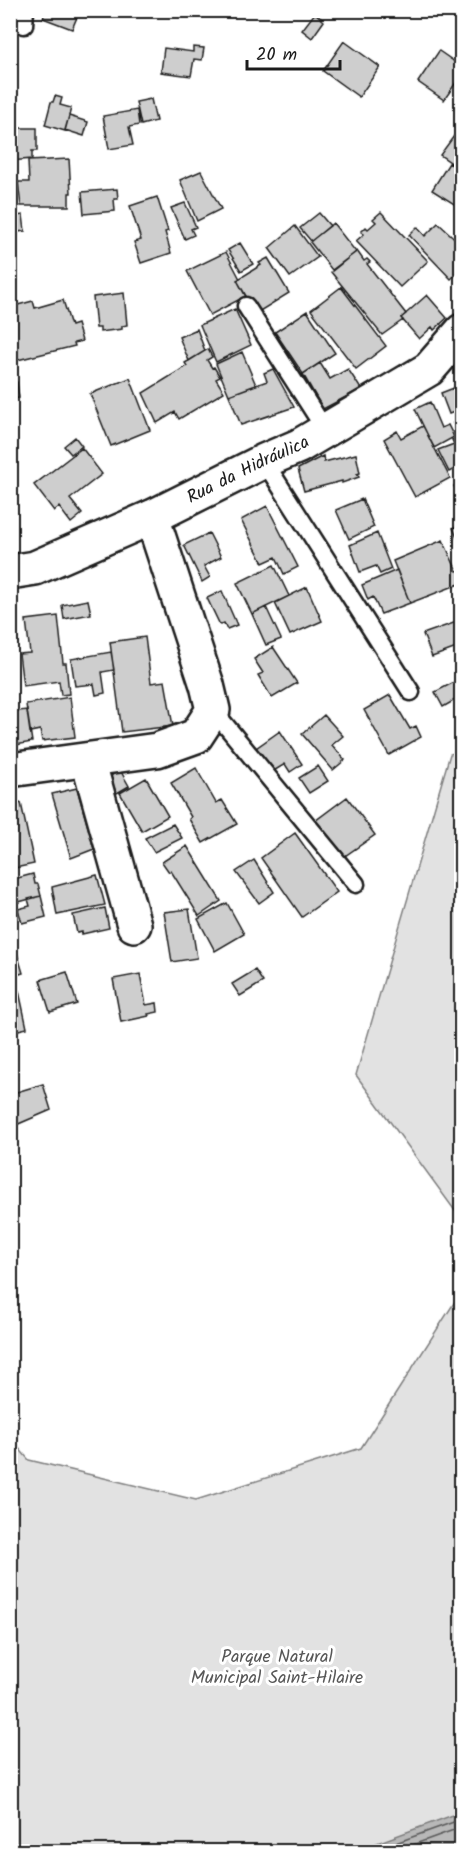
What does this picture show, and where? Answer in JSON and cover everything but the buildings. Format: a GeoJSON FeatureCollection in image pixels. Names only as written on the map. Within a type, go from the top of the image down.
{"type":"FeatureCollection","features":[{"type":"Feature","properties":{"kind":"street","name":"Rua da Hidráulica"},"geometry":{"type":"LineString","coordinates":[[10,572],[34,568],[152,517],[326,431],[429,369],[462,331]]}},
{"type":"Feature","properties":{"kind":"street"},"geometry":{"type":"LineString","coordinates":[[10,770],[157,750],[196,736],[213,710],[207,685],[152,517]]}},
{"type":"Feature","properties":{"kind":"street"},"geometry":{"type":"LineString","coordinates":[[88,759],[134,925]]}},
{"type":"Feature","properties":{"kind":"lane"},"geometry":{"type":"LineString","coordinates":[[246,306],[326,431]]}},
{"type":"Feature","properties":{"kind":"lane"},"geometry":{"type":"LineString","coordinates":[[264,461],[411,692]]}},
{"type":"Feature","properties":{"kind":"lane"},"geometry":{"type":"LineString","coordinates":[[213,710],[356,884]]}},
{"type":"Feature","properties":{"kind":"green space"},"geometry":{"type":"Polygon","coordinates":[[[462,751],[461,1219],[356,1075],[450,754],[462,751]]]}},
{"type":"Feature","properties":{"kind":"green space","name":"Parque Natural Municipal Saint-Hilaire"},"geometry":{"type":"Polygon","coordinates":[[[461,1292],[461,1851],[11,1851],[10,1438],[29,1460],[196,1500],[361,1448],[461,1292]]]}},
{"type":"Feature","properties":{"kind":"water"},"geometry":{"type":"Polygon","coordinates":[[[461,1812],[461,1851],[369,1851],[374,1844],[461,1812]]]}}]}
